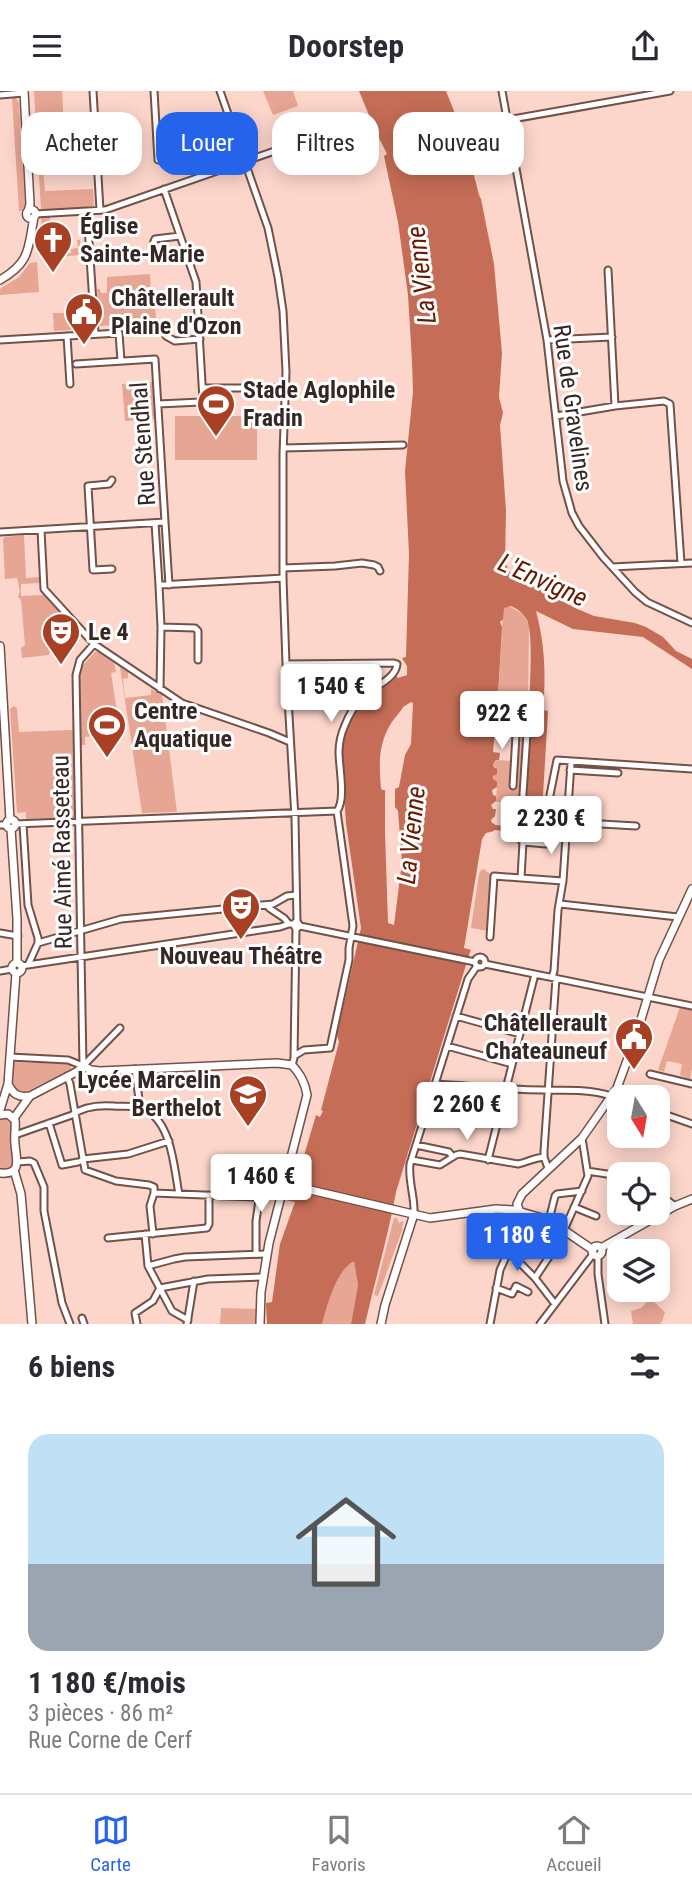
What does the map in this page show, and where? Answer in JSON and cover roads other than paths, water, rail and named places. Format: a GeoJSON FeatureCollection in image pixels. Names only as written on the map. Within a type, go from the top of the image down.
{"type":"FeatureCollection","features":[{"type":"Feature","properties":{"kind":"main road"},"geometry":{"type":"LineString","coordinates":[[0,280],[16,268],[27,253],[31,241],[32,214],[24,92]]}},
{"type":"Feature","properties":{"kind":"main road"},"geometry":{"type":"LineString","coordinates":[[0,646],[19,967],[8,1084],[4,1099],[5,1114],[16,1123],[18,1162],[13,1170],[0,1173]]}},
{"type":"Feature","properties":{"kind":"main road"},"geometry":{"type":"LineString","coordinates":[[620,1085],[659,960],[692,889]]}},
{"type":"Feature","properties":{"kind":"main road"},"geometry":{"type":"LineString","coordinates":[[5,1114],[30,1096],[83,1066],[100,1071],[277,1063],[292,1065],[302,1078],[307,1095],[266,1254],[260,1324]]}},
{"type":"Feature","properties":{"kind":"main road"},"geometry":{"type":"LineString","coordinates":[[8,1084],[16,1096],[30,1096]]}},
{"type":"Feature","properties":{"kind":"main road"},"geometry":{"type":"LineString","coordinates":[[520,1212],[517,1204],[522,1194],[582,1138],[607,1109]]}},
{"type":"Feature","properties":{"kind":"main road"},"geometry":{"type":"LineString","coordinates":[[13,1170],[21,1194],[32,1324]]}},
{"type":"Feature","properties":{"kind":"main road"},"geometry":{"type":"LineString","coordinates":[[285,1184],[435,1218],[500,1209],[520,1212],[549,1220],[596,1252],[692,1199]]}},
{"type":"Feature","properties":{"kind":"main road"},"geometry":{"type":"LineString","coordinates":[[381,1324],[384,1305],[414,1214]]}},
{"type":"Feature","properties":{"kind":"street"},"geometry":{"type":"LineString","coordinates":[[93,91],[100,210]]}},
{"type":"Feature","properties":{"kind":"street"},"geometry":{"type":"LineString","coordinates":[[154,91],[156,122]]}},
{"type":"Feature","properties":{"kind":"street"},"geometry":{"type":"LineString","coordinates":[[220,91],[227,112]]}},
{"type":"Feature","properties":{"kind":"street","name":"Rue de Gravelines"},"geometry":{"type":"LineString","coordinates":[[502,91],[506,112]]}},
{"type":"Feature","properties":{"kind":"street"},"geometry":{"type":"LineString","coordinates":[[524,117],[670,91]]}},
{"type":"Feature","properties":{"kind":"street"},"geometry":{"type":"LineString","coordinates":[[0,95],[24,92]]}},
{"type":"Feature","properties":{"kind":"street"},"geometry":{"type":"LineString","coordinates":[[170,137],[172,159],[158,160],[157,138],[170,137]]}},
{"type":"Feature","properties":{"kind":"street"},"geometry":{"type":"LineString","coordinates":[[32,214],[100,210],[204,175]]}},
{"type":"Feature","properties":{"kind":"street"},"geometry":{"type":"LineString","coordinates":[[249,175],[268,228],[283,311],[286,388],[283,578],[295,812],[296,895],[292,1065]]}},
{"type":"Feature","properties":{"kind":"street","name":"Rue de Gravelines"},"geometry":{"type":"LineString","coordinates":[[517,175],[547,340],[563,481],[572,513],[579,526],[612,567],[635,591],[647,602],[692,623]]}},
{"type":"Feature","properties":{"kind":"street"},"geometry":{"type":"LineString","coordinates":[[158,404],[203,400],[196,282],[164,189]]}},
{"type":"Feature","properties":{"kind":"street"},"geometry":{"type":"LineString","coordinates":[[87,211],[95,334]]}},
{"type":"Feature","properties":{"kind":"street"},"geometry":{"type":"LineString","coordinates":[[153,257],[155,239],[180,236]]}},
{"type":"Feature","properties":{"kind":"street"},"geometry":{"type":"LineString","coordinates":[[608,270],[615,406]]}},
{"type":"Feature","properties":{"kind":"street"},"geometry":{"type":"LineString","coordinates":[[0,340],[119,333],[121,361]]}},
{"type":"Feature","properties":{"kind":"street"},"geometry":{"type":"LineString","coordinates":[[67,336],[70,384]]}},
{"type":"Feature","properties":{"kind":"street"},"geometry":{"type":"LineString","coordinates":[[166,336],[175,341],[200,339]]}},
{"type":"Feature","properties":{"kind":"street"},"geometry":{"type":"LineString","coordinates":[[547,340],[612,337]]}},
{"type":"Feature","properties":{"kind":"street","name":"Rue Stendhal"},"geometry":{"type":"LineString","coordinates":[[76,364],[155,359],[153,380],[158,404],[169,585]]}},
{"type":"Feature","properties":{"kind":"street"},"geometry":{"type":"LineString","coordinates":[[203,388],[286,388]]}},
{"type":"Feature","properties":{"kind":"street"},"geometry":{"type":"LineString","coordinates":[[556,416],[669,399],[681,563]]}},
{"type":"Feature","properties":{"kind":"street"},"geometry":{"type":"LineString","coordinates":[[284,448],[403,445]]}},
{"type":"Feature","properties":{"kind":"street"},"geometry":{"type":"LineString","coordinates":[[112,480],[109,484],[88,486],[93,571],[112,569]]}},
{"type":"Feature","properties":{"kind":"street","name":"Rue Stendhal"},"geometry":{"type":"LineString","coordinates":[[160,689],[161,627],[155,523],[165,522]]}},
{"type":"Feature","properties":{"kind":"street"},"geometry":{"type":"LineString","coordinates":[[0,533],[155,523]]}},
{"type":"Feature","properties":{"kind":"street"},"geometry":{"type":"LineString","coordinates":[[40,530],[44,589],[94,644],[182,703],[290,742]]}},
{"type":"Feature","properties":{"kind":"street"},"geometry":{"type":"LineString","coordinates":[[283,568],[362,563],[378,566],[380,571]]}},
{"type":"Feature","properties":{"kind":"street"},"geometry":{"type":"LineString","coordinates":[[612,567],[692,563]]}},
{"type":"Feature","properties":{"kind":"street"},"geometry":{"type":"LineString","coordinates":[[159,586],[283,578]]}},
{"type":"Feature","properties":{"kind":"street"},"geometry":{"type":"LineString","coordinates":[[161,627],[191,626],[197,629],[198,660]]}},
{"type":"Feature","properties":{"kind":"street","name":"Rue Aimé Rasseteau"},"geometry":{"type":"LineString","coordinates":[[83,1066],[76,675],[80,660],[94,644]]}},
{"type":"Feature","properties":{"kind":"street"},"geometry":{"type":"LineString","coordinates":[[286,664],[397,664],[396,672],[361,698],[341,734],[341,803],[337,811],[355,937],[349,948],[349,960],[330,1048],[304,1051],[294,1056]]}},
{"type":"Feature","properties":{"kind":"street"},"geometry":{"type":"LineString","coordinates":[[513,786],[517,718],[528,718],[520,839],[523,842],[521,878]]}},
{"type":"Feature","properties":{"kind":"street"},"geometry":{"type":"LineString","coordinates":[[550,795],[557,759],[692,769]]}},
{"type":"Feature","properties":{"kind":"street"},"geometry":{"type":"LineString","coordinates":[[548,1168],[544,1157],[554,971],[571,763]]}},
{"type":"Feature","properties":{"kind":"street"},"geometry":{"type":"LineString","coordinates":[[570,770],[618,773]]}},
{"type":"Feature","properties":{"kind":"street"},"geometry":{"type":"LineString","coordinates":[[38,943],[11,824],[337,811]]}},
{"type":"Feature","properties":{"kind":"street"},"geometry":{"type":"LineString","coordinates":[[567,822],[636,826]]}},
{"type":"Feature","properties":{"kind":"street"},"geometry":{"type":"LineString","coordinates":[[523,842],[546,844],[547,831]]}},
{"type":"Feature","properties":{"kind":"street"},"geometry":{"type":"LineString","coordinates":[[490,937],[494,876],[563,881]]}},
{"type":"Feature","properties":{"kind":"street"},"geometry":{"type":"LineString","coordinates":[[19,967],[38,943],[121,919],[271,904],[287,896],[296,895]]}},
{"type":"Feature","properties":{"kind":"street"},"geometry":{"type":"LineString","coordinates":[[271,904],[269,908],[295,925]]}},
{"type":"Feature","properties":{"kind":"street"},"geometry":{"type":"LineString","coordinates":[[560,904],[678,917]]}},
{"type":"Feature","properties":{"kind":"street"},"geometry":{"type":"LineString","coordinates":[[0,971],[295,925],[474,963]]}},
{"type":"Feature","properties":{"kind":"street"},"geometry":{"type":"LineString","coordinates":[[0,933],[18,936]]}},
{"type":"Feature","properties":{"kind":"street"},"geometry":{"type":"LineString","coordinates":[[414,1214],[415,1203],[410,1177],[412,1160],[476,959],[481,957],[485,964],[692,1006]]}},
{"type":"Feature","properties":{"kind":"street"},"geometry":{"type":"LineString","coordinates":[[488,1160],[535,974]]}},
{"type":"Feature","properties":{"kind":"street"},"geometry":{"type":"LineString","coordinates":[[456,1016],[520,1034]]}},
{"type":"Feature","properties":{"kind":"street"},"geometry":{"type":"LineString","coordinates":[[10,1057],[68,1060],[83,1066],[120,1028]]}},
{"type":"Feature","properties":{"kind":"street"},"geometry":{"type":"LineString","coordinates":[[447,1046],[512,1064]]}},
{"type":"Feature","properties":{"kind":"street"},"geometry":{"type":"LineString","coordinates":[[135,1069],[140,1107]]}},
{"type":"Feature","properties":{"kind":"street"},"geometry":{"type":"LineString","coordinates":[[650,1074],[692,1084]]}},
{"type":"Feature","properties":{"kind":"street"},"geometry":{"type":"LineString","coordinates":[[67,1076],[81,1161],[85,1170],[117,1181],[153,1187],[154,1193],[149,1206],[152,1234]]}},
{"type":"Feature","properties":{"kind":"street"},"geometry":{"type":"LineString","coordinates":[[435,1083],[576,1090],[607,1096]]}},
{"type":"Feature","properties":{"kind":"street"},"geometry":{"type":"LineString","coordinates":[[15,1135],[100,1105],[140,1107],[156,1119],[167,1135],[179,1194]]}},
{"type":"Feature","properties":{"kind":"street"},"geometry":{"type":"LineString","coordinates":[[670,1116],[692,1123]]}},
{"type":"Feature","properties":{"kind":"street"},"geometry":{"type":"LineString","coordinates":[[49,1123],[62,1165],[128,1154],[169,1141]]}},
{"type":"Feature","properties":{"kind":"street"},"geometry":{"type":"LineString","coordinates":[[535,1278],[565,1230],[588,1176],[582,1138]]}},
{"type":"Feature","properties":{"kind":"street"},"geometry":{"type":"LineString","coordinates":[[416,1145],[449,1152],[453,1157]]}},
{"type":"Feature","properties":{"kind":"street"},"geometry":{"type":"LineString","coordinates":[[412,1160],[440,1165],[460,1154],[518,1164],[531,1158],[544,1157]]}},
{"type":"Feature","properties":{"kind":"street"},"geometry":{"type":"LineString","coordinates":[[256,1254],[256,1221],[265,1159]]}},
{"type":"Feature","properties":{"kind":"street"},"geometry":{"type":"LineString","coordinates":[[18,1162],[32,1162],[36,1165],[44,1187],[44,1211],[62,1303],[70,1324]]}},
{"type":"Feature","properties":{"kind":"street"},"geometry":{"type":"LineString","coordinates":[[587,1171],[607,1174]]}},
{"type":"Feature","properties":{"kind":"street"},"geometry":{"type":"LineString","coordinates":[[154,1193],[254,1197],[267,1189],[285,1184]]}},
{"type":"Feature","properties":{"kind":"street"},"geometry":{"type":"LineString","coordinates":[[549,1220],[557,1194],[582,1191]]}},
{"type":"Feature","properties":{"kind":"street"},"geometry":{"type":"LineString","coordinates":[[108,1238],[207,1228],[209,1195]]}},
{"type":"Feature","properties":{"kind":"street"},"geometry":{"type":"LineString","coordinates":[[670,1202],[675,1206]]}},
{"type":"Feature","properties":{"kind":"street"},"geometry":{"type":"LineString","coordinates":[[574,1207],[596,1216]]}},
{"type":"Feature","properties":{"kind":"street"},"geometry":{"type":"LineString","coordinates":[[490,1324],[500,1270],[520,1212]]}},
{"type":"Feature","properties":{"kind":"street"},"geometry":{"type":"LineString","coordinates":[[145,1234],[148,1266],[172,1311],[188,1322],[194,1280]]}},
{"type":"Feature","properties":{"kind":"street"},"geometry":{"type":"LineString","coordinates":[[508,1251],[535,1278],[555,1304]]}},
{"type":"Feature","properties":{"kind":"street"},"geometry":{"type":"LineString","coordinates":[[540,1324],[596,1252]]}},
{"type":"Feature","properties":{"kind":"street"},"geometry":{"type":"LineString","coordinates":[[596,1252],[605,1324]]}},
{"type":"Feature","properties":{"kind":"street"},"geometry":{"type":"LineString","coordinates":[[148,1266],[174,1258],[266,1254]]}},
{"type":"Feature","properties":{"kind":"street"},"geometry":{"type":"LineString","coordinates":[[137,1324],[135,1313],[152,1301],[160,1288],[194,1280],[263,1277]]}},
{"type":"Feature","properties":{"kind":"street"},"geometry":{"type":"LineString","coordinates":[[496,1288],[512,1294],[516,1286],[528,1291]]}},
{"type":"Feature","properties":{"kind":"water","name":"La Vienne"},"geometry":{"type":"Polygon","coordinates":[[[359,91],[446,91],[454,112],[393,112],[393,175],[474,175],[481,199],[494,264],[502,353],[499,397],[503,413],[500,425],[506,511],[505,562],[509,571],[594,616],[646,627],[663,637],[676,651],[692,659],[692,669],[643,637],[573,629],[536,611],[544,660],[543,710],[548,711],[541,830],[523,835],[531,724],[530,638],[524,615],[511,606],[504,608],[500,622],[502,627],[497,713],[472,711],[471,717],[496,719],[493,752],[500,753],[499,760],[493,764],[497,769],[493,779],[497,782],[497,787],[492,790],[496,801],[491,805],[496,809],[491,820],[495,824],[494,831],[486,833],[482,839],[464,948],[471,950],[396,1192],[365,1324],[351,1324],[358,1285],[354,1261],[337,1280],[322,1324],[267,1324],[266,1303],[272,1302],[280,1244],[295,1202],[286,1200],[287,1195],[292,1196],[316,1115],[320,1117],[323,1111],[321,1110],[339,1042],[337,1035],[361,928],[346,823],[341,748],[344,734],[362,700],[396,675],[398,678],[407,675],[407,666],[402,658],[406,657],[409,554],[405,471],[413,392],[412,361],[408,295],[398,222],[384,156],[387,154],[379,138],[379,112],[368,112],[359,91]],[[411,702],[403,707],[390,725],[380,756],[381,788],[385,790],[388,923],[394,925],[402,862],[395,789],[399,787],[405,755],[411,744],[411,702]]]}},
{"type":"Feature","properties":{"kind":"waterway"},"geometry":{"type":"LineString","coordinates":[[489,827],[525,830]]}},
{"type":"Feature","properties":{"kind":"place","name":"Église Sainte-Marie"},"geometry":{"type":"Point","coordinates":[53,274]}},
{"type":"Feature","properties":{"kind":"place","name":"Châtellerault Plaine d'Ozon"},"geometry":{"type":"Point","coordinates":[84,346]}},
{"type":"Feature","properties":{"kind":"place","name":"Stade Aglophile Fradin"},"geometry":{"type":"Point","coordinates":[216,438]}},
{"type":"Feature","properties":{"kind":"place","name":"Le 4"},"geometry":{"type":"Point","coordinates":[61,666]}},
{"type":"Feature","properties":{"kind":"place","name":"Centre Aquatique"},"geometry":{"type":"Point","coordinates":[107,759]}},
{"type":"Feature","properties":{"kind":"place","name":"Nouveau Théâtre"},"geometry":{"type":"Point","coordinates":[241,941]}},
{"type":"Feature","properties":{"kind":"place","name":"Châtellerault Chateauneuf"},"geometry":{"type":"Point","coordinates":[634,1071]}},
{"type":"Feature","properties":{"kind":"place","name":"Lycée Marcelin Berthelot"},"geometry":{"type":"Point","coordinates":[248,1128]}},
{"type":"Feature","properties":{"kind":"water label","name":"L'Envigne"},"geometry":{"type":"Point","coordinates":[543,580]}}]}
